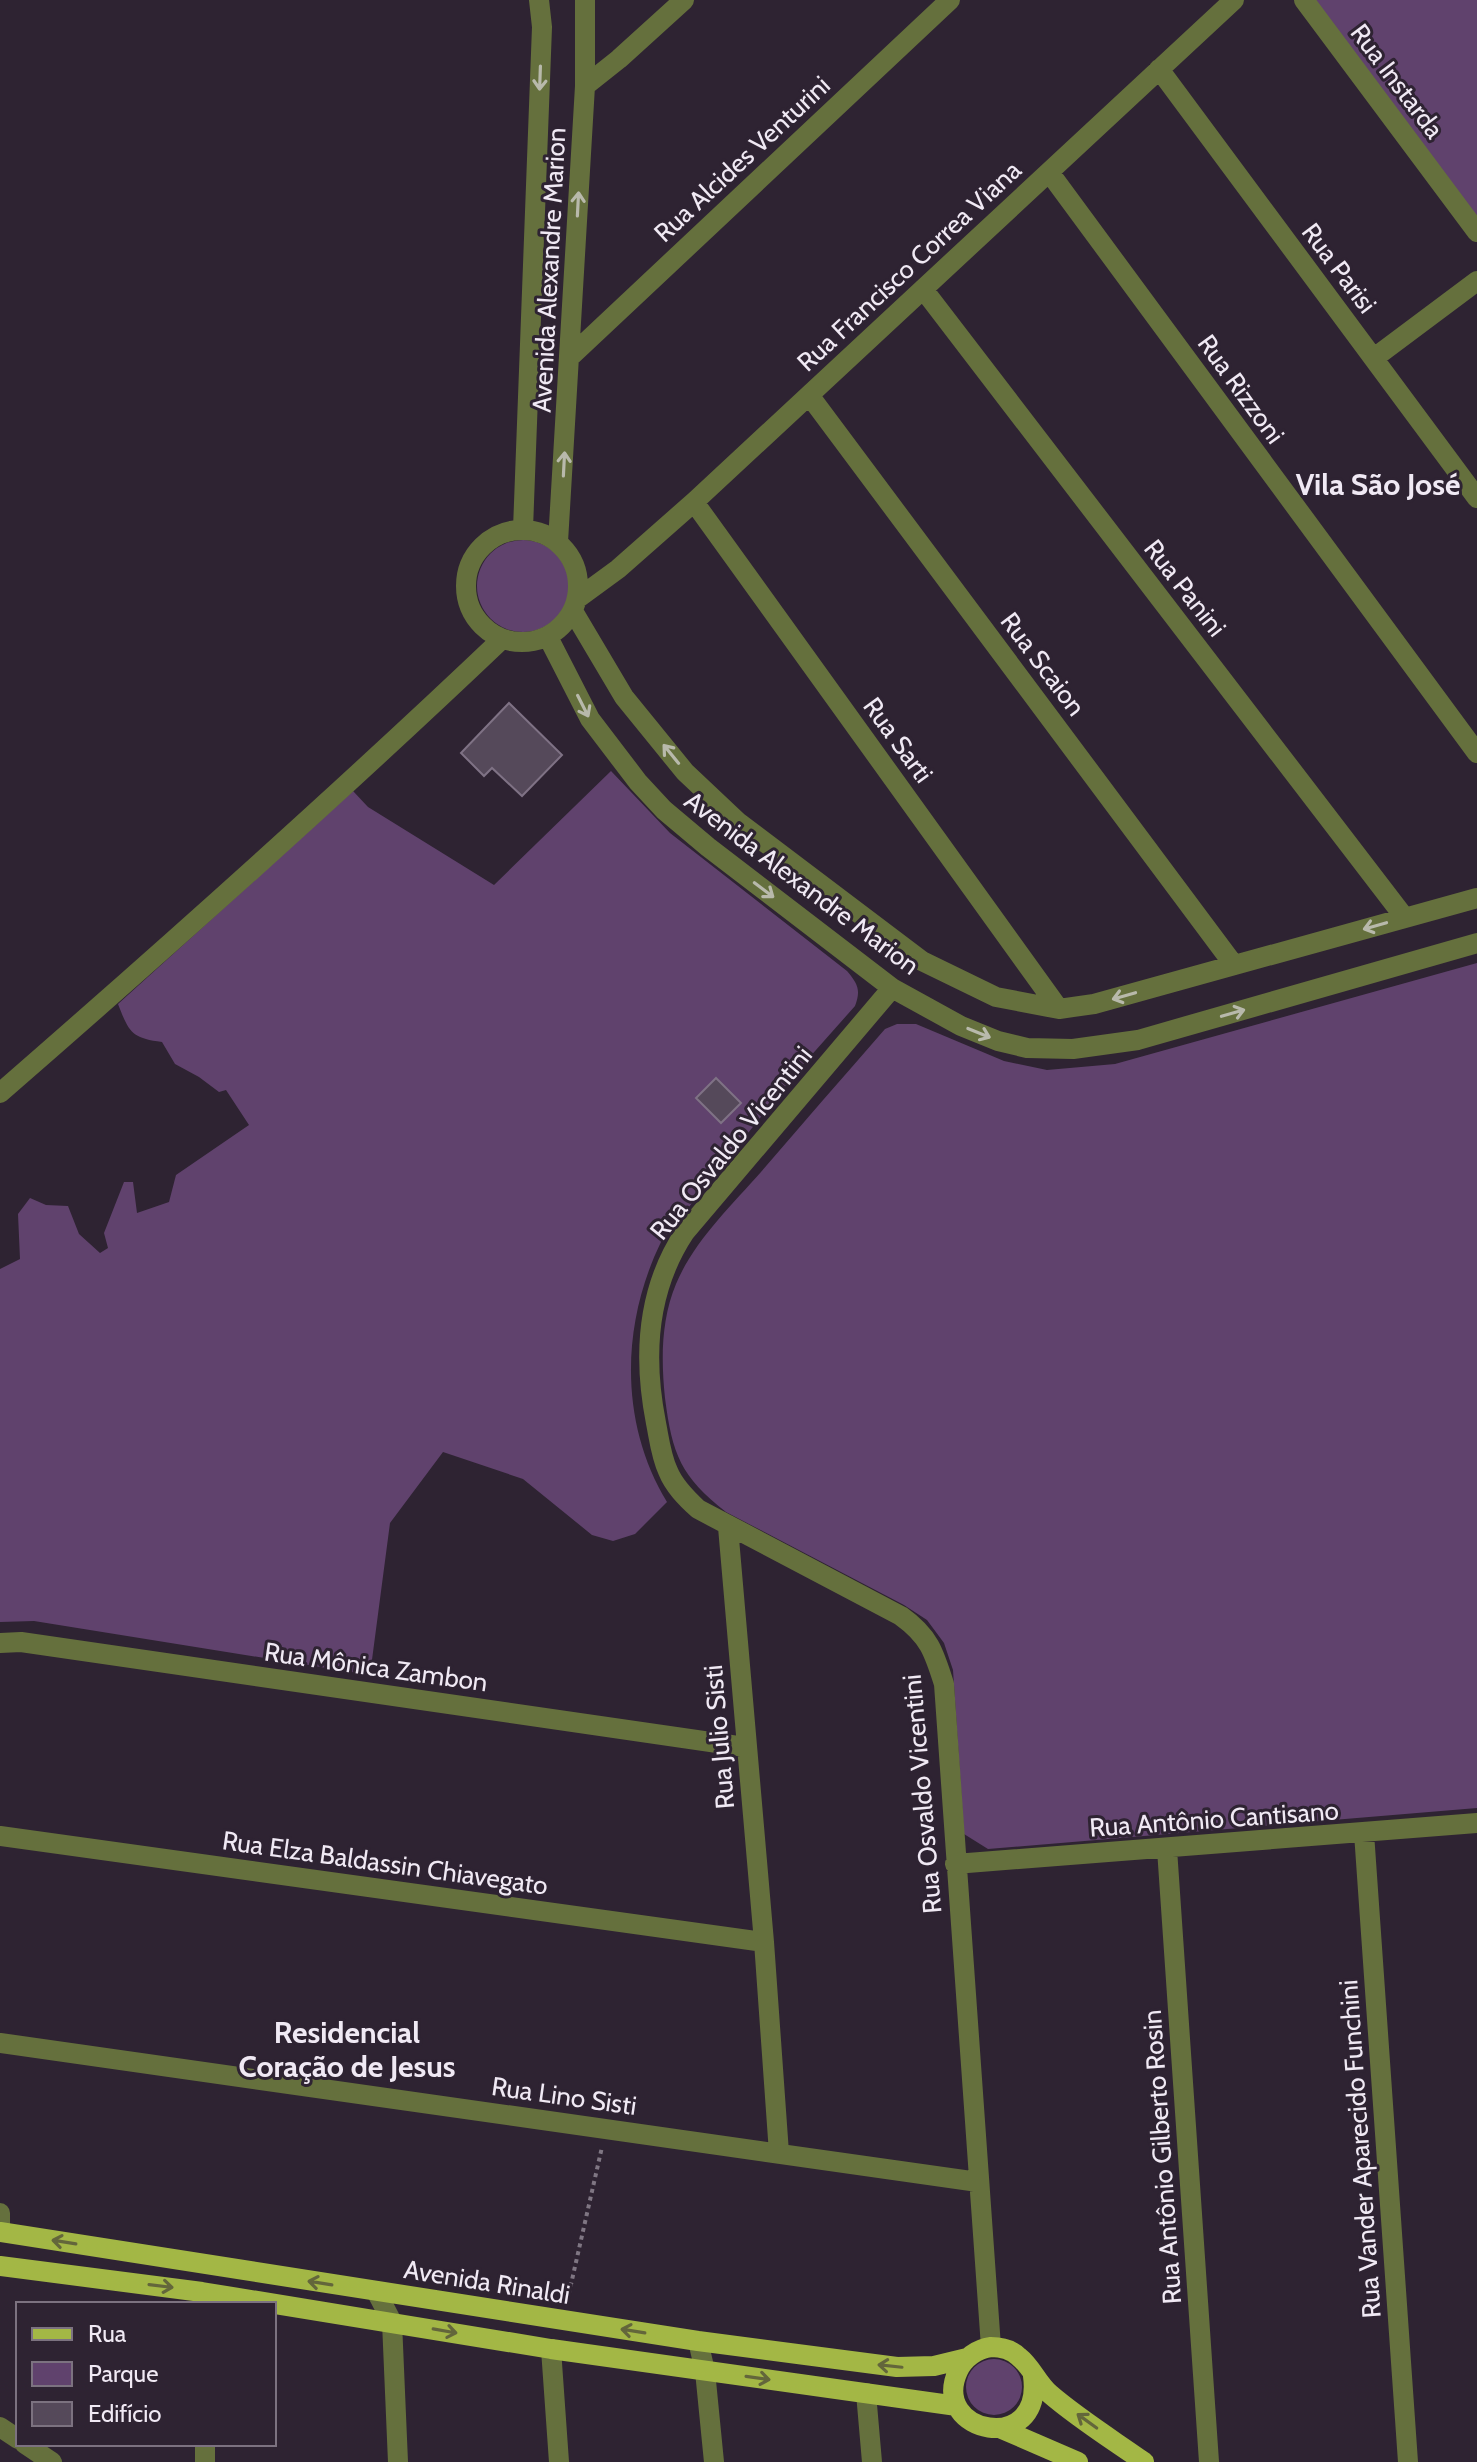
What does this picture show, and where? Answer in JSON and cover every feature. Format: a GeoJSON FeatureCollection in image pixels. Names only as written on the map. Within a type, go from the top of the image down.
{"type":"FeatureCollection","features":[{"type":"Feature","properties":{"kind":"main road","name":"Avenida Rinaldi"},"geometry":{"type":"LineString","coordinates":[[0,2232],[698,2341],[897,2367],[934,2366],[967,2358]]}},
{"type":"Feature","properties":{"kind":"main road","name":"Avenida Rinaldi"},"geometry":{"type":"LineString","coordinates":[[0,2266],[234,2302]]}},
{"type":"Feature","properties":{"kind":"main road","name":"Avenida Rinaldi"},"geometry":{"type":"LineString","coordinates":[[276,2307],[957,2406]]}},
{"type":"Feature","properties":{"kind":"main road"},"geometry":{"type":"LineString","coordinates":[[1078,2462],[1002,2429],[975,2425],[957,2406],[954,2381],[967,2358],[991,2347],[1004,2348],[1017,2354],[1049,2393],[1144,2462]]}},
{"type":"Feature","properties":{"kind":"main road"},"geometry":{"type":"LineString","coordinates":[[1002,2429],[1025,2415],[1033,2403],[1033,2376]]}},
{"type":"Feature","properties":{"kind":"street","name":"Avenida Alexandre Marion"},"geometry":{"type":"LineString","coordinates":[[523,529],[542,27],[539,0]]}},
{"type":"Feature","properties":{"kind":"street","name":"Avenida Alexandre Marion"},"geometry":{"type":"LineString","coordinates":[[558,542],[585,86],[585,0]]}},
{"type":"Feature","properties":{"kind":"street"},"geometry":{"type":"LineString","coordinates":[[585,86],[684,0]]}},
{"type":"Feature","properties":{"kind":"street","name":"Rua Alcides Venturini"},"geometry":{"type":"LineString","coordinates":[[570,357],[950,0]]}},
{"type":"Feature","properties":{"kind":"street","name":"Rua Francisco Correa Viana"},"geometry":{"type":"LineString","coordinates":[[575,605],[694,502],[1234,0]]}},
{"type":"Feature","properties":{"kind":"street","name":"Rua Instarda"},"geometry":{"type":"LineString","coordinates":[[1304,0],[1477,232]]}},
{"type":"Feature","properties":{"kind":"street","name":"Rua Parisi"},"geometry":{"type":"LineString","coordinates":[[1159,69],[1477,498]]}},
{"type":"Feature","properties":{"kind":"street","name":"Rua Rizzoni"},"geometry":{"type":"LineString","coordinates":[[1049,172],[1477,753]]}},
{"type":"Feature","properties":{"kind":"street"},"geometry":{"type":"LineString","coordinates":[[1374,358],[1477,281]]}},
{"type":"Feature","properties":{"kind":"street","name":"Rua Panini"},"geometry":{"type":"LineString","coordinates":[[923,289],[1405,918]]}},
{"type":"Feature","properties":{"kind":"street","name":"Rua Scaion"},"geometry":{"type":"LineString","coordinates":[[809,395],[1234,965]]}},
{"type":"Feature","properties":{"kind":"street","name":"Rua Sarti"},"geometry":{"type":"LineString","coordinates":[[694,502],[1059,1009]]}},
{"type":"Feature","properties":{"kind":"street"},"geometry":{"type":"LineString","coordinates":[[523,529],[542,532],[558,542],[571,556],[576,572],[575,605],[562,626],[548,637],[533,642],[502,639],[485,629],[473,614],[466,595],[467,575],[474,557],[487,542],[503,532],[523,529]]}},
{"type":"Feature","properties":{"kind":"street"},"geometry":{"type":"LineString","coordinates":[[576,572],[618,569]]}},
{"type":"Feature","properties":{"kind":"street","name":"Avenida Alexandre Marion"},"geometry":{"type":"LineString","coordinates":[[575,605],[624,697],[685,772],[738,822],[922,961],[996,997],[1059,1009],[1094,1004],[1477,898]]}},
{"type":"Feature","properties":{"kind":"street","name":"Avenida Alexandre Marion"},"geometry":{"type":"LineString","coordinates":[[548,637],[590,719],[638,782],[664,810],[892,988],[961,1026],[998,1041],[1027,1048],[1073,1049],[1138,1040],[1477,943]]}},
{"type":"Feature","properties":{"kind":"street"},"geometry":{"type":"LineString","coordinates":[[0,1093],[217,902],[502,639]]}},
{"type":"Feature","properties":{"kind":"street","name":"Rua Osvaldo Vicentini"},"geometry":{"type":"LineString","coordinates":[[892,988],[685,1232],[672,1252],[659,1283],[652,1317],[649,1364],[654,1414],[664,1458],[679,1491],[698,1509],[728,1527],[901,1616],[920,1629],[935,1652],[944,1684],[991,2347]]}},
{"type":"Feature","properties":{"kind":"street","name":"Rua Julio Sisti"},"geometry":{"type":"LineString","coordinates":[[728,1527],[779,2153]]}},
{"type":"Feature","properties":{"kind":"street","name":"Rua Mônica Zambon"},"geometry":{"type":"LineString","coordinates":[[0,1643],[21,1642],[745,1747]]}},
{"type":"Feature","properties":{"kind":"street","name":"Rua Antônio Cantisano"},"geometry":{"type":"LineString","coordinates":[[955,1864],[1477,1823]]}},
{"type":"Feature","properties":{"kind":"street","name":"Rua Vander Aparecido Funchini"},"geometry":{"type":"LineString","coordinates":[[1364,1833],[1408,2462]]}},
{"type":"Feature","properties":{"kind":"street","name":"Rua Elza Baldassin Chiavegato"},"geometry":{"type":"LineString","coordinates":[[0,1836],[764,1942]]}},
{"type":"Feature","properties":{"kind":"street","name":"Rua Antônio Gilberto Rosin"},"geometry":{"type":"LineString","coordinates":[[1167,1849],[1209,2462]]}},
{"type":"Feature","properties":{"kind":"street","name":"Rua Lino Sisti"},"geometry":{"type":"LineString","coordinates":[[0,2043],[978,2182]]}},
{"type":"Feature","properties":{"kind":"street"},"geometry":{"type":"LineString","coordinates":[[0,2213],[0,2232]]}},
{"type":"Feature","properties":{"kind":"street"},"geometry":{"type":"LineString","coordinates":[[376,2291],[392,2322],[398,2462]]}},
{"type":"Feature","properties":{"kind":"street"},"geometry":{"type":"LineString","coordinates":[[698,2341],[705,2371],[714,2462]]}},
{"type":"Feature","properties":{"kind":"street"},"geometry":{"type":"LineString","coordinates":[[551,2349],[559,2462]]}},
{"type":"Feature","properties":{"kind":"street"},"geometry":{"type":"LineString","coordinates":[[866,2393],[872,2462]]}},
{"type":"Feature","properties":{"kind":"street"},"geometry":{"type":"LineString","coordinates":[[28,2446],[52,2462]]}},
{"type":"Feature","properties":{"kind":"path"},"geometry":{"type":"LineString","coordinates":[[562,2320],[606,2128]]}},
{"type":"Feature","properties":{"kind":"green space"},"geometry":{"type":"Polygon","coordinates":[[[1314,0],[1477,0],[1477,217],[1314,0]]]}},
{"type":"Feature","properties":{"kind":"green space"},"geometry":{"type":"Polygon","coordinates":[[[523,540],[541,543],[556,553],[566,568],[569,586],[566,604],[556,619],[541,629],[523,632],[505,629],[490,619],[480,604],[477,586],[480,568],[490,553],[505,543],[523,540]]]}},
{"type":"Feature","properties":{"kind":"green space"},"geometry":{"type":"Polygon","coordinates":[[[611,771],[670,833],[847,971],[858,991],[855,1006],[800,1068],[661,1242],[648,1273],[638,1306],[633,1339],[633,1407],[651,1472],[667,1502],[635,1534],[613,1541],[592,1535],[523,1479],[443,1452],[390,1523],[370,1675],[34,1621],[0,1622],[0,1269],[20,1259],[18,1214],[30,1198],[46,1205],[68,1206],[79,1234],[100,1253],[108,1248],[104,1233],[124,1182],[133,1182],[137,1213],[169,1202],[176,1175],[249,1125],[226,1090],[219,1092],[175,1064],[162,1042],[132,1032],[118,1004],[353,791],[368,807],[494,885],[611,771]]]}},
{"type":"Feature","properties":{"kind":"green space"},"geometry":{"type":"Polygon","coordinates":[[[1477,963],[1477,1808],[988,1849],[964,1834],[953,1670],[944,1643],[927,1620],[726,1512],[698,1487],[681,1463],[668,1418],[663,1355],[667,1312],[684,1268],[726,1211],[885,1029],[897,1024],[916,1024],[1004,1061],[1047,1070],[1115,1064],[1477,963]]]}},
{"type":"Feature","properties":{"kind":"green space"},"geometry":{"type":"Polygon","coordinates":[[[994,2359],[1014,2367],[1022,2387],[1014,2407],[994,2415],[974,2407],[966,2387],[974,2367],[994,2359]]]}},
{"type":"Feature","properties":{"kind":"building"},"geometry":{"type":"Polygon","coordinates":[[[509,703],[562,755],[522,796],[492,768],[484,776],[461,753],[509,703]]]}},
{"type":"Feature","properties":{"kind":"building"},"geometry":{"type":"Polygon","coordinates":[[[716,1078],[741,1103],[721,1123],[696,1098],[716,1078]]]}},
{"type":"Feature","properties":{"kind":"district","name":"Vila São José"},"geometry":{"type":"Point","coordinates":[1378,484]}},
{"type":"Feature","properties":{"kind":"district","name":"Residencial Coração de Jesus"},"geometry":{"type":"Point","coordinates":[347,2049]}}]}
